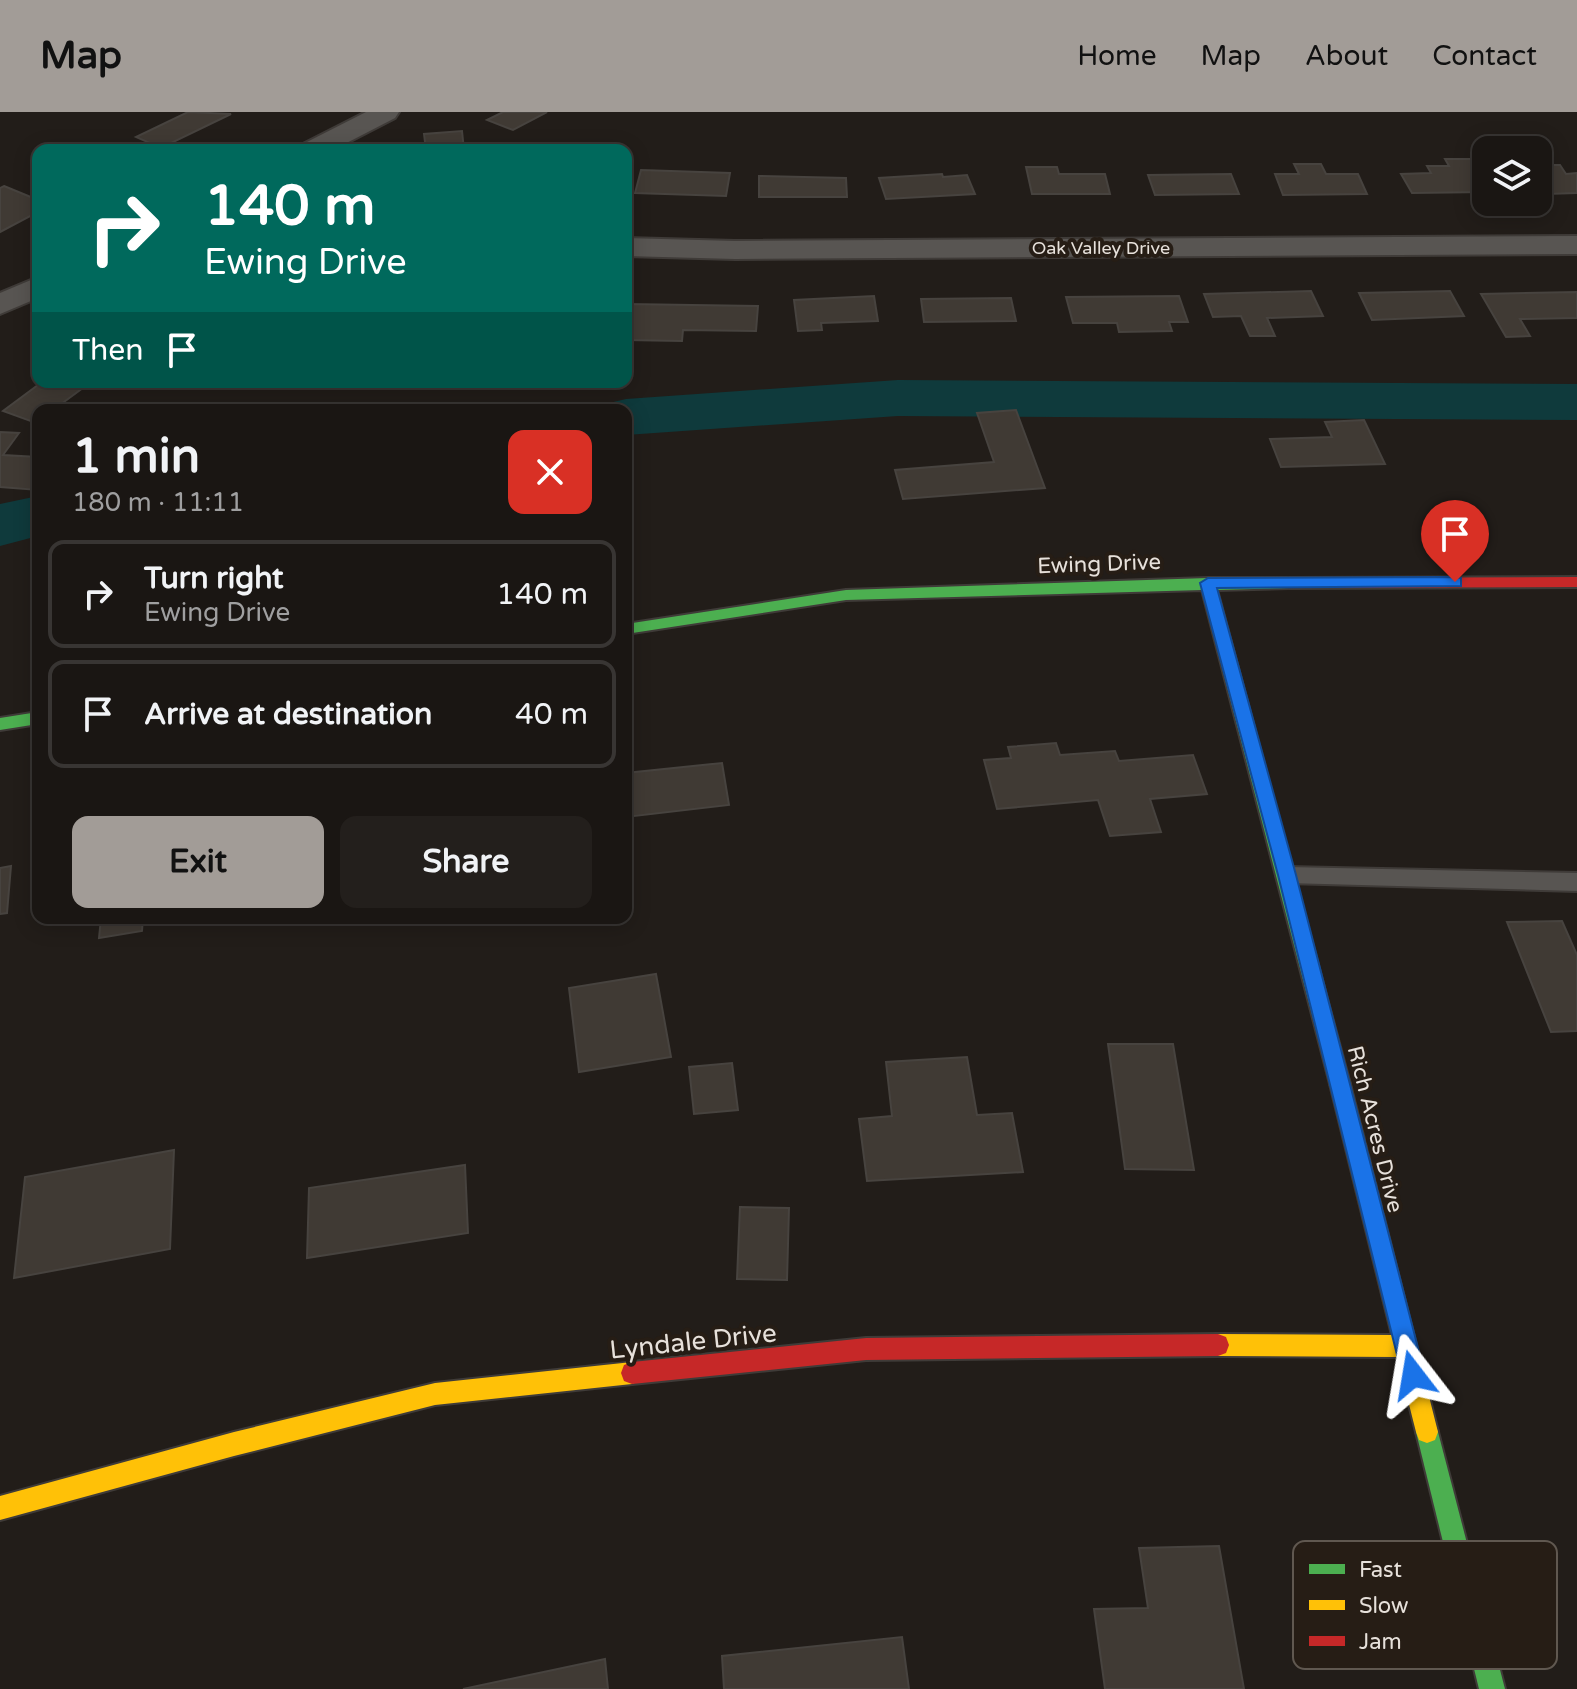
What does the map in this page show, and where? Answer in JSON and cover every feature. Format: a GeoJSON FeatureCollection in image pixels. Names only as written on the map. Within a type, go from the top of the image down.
{"type":"FeatureCollection","features":[{"type":"Feature","properties":{"kind":"street"},"geometry":{"type":"LineString","coordinates":[[325,144],[386,112]]}},
{"type":"Feature","properties":{"kind":"street","name":"Oak Valley Drive"},"geometry":{"type":"LineString","coordinates":[[632,247],[735,250],[1577,245]]}},
{"type":"Feature","properties":{"kind":"street"},"geometry":{"type":"LineString","coordinates":[[0,305],[32,289]]}},
{"type":"Feature","properties":{"kind":"street","name":"Ewing Drive"},"geometry":{"type":"LineString","coordinates":[[632,628],[846,595],[1208,583],[1577,582]]}},
{"type":"Feature","properties":{"kind":"street","name":"Rich Acres Drive"},"geometry":{"type":"LineString","coordinates":[[1208,583],[1287,875],[1455,1541]]}},
{"type":"Feature","properties":{"kind":"street"},"geometry":{"type":"LineString","coordinates":[[0,724],[32,719]]}},
{"type":"Feature","properties":{"kind":"street","name":"Lyndale Drive"},"geometry":{"type":"LineString","coordinates":[[0,1508],[234,1444],[435,1394],[866,1349],[1122,1345],[1406,1346]]}},
{"type":"Feature","properties":{"kind":"street","name":"Rich Acres Drive"},"geometry":{"type":"LineString","coordinates":[[1487,1669],[1492,1689]]}},
{"type":"Feature","properties":{"kind":"lane"},"geometry":{"type":"LineString","coordinates":[[1287,875],[1577,882]]}},
{"type":"Feature","properties":{"kind":"building"},"geometry":{"type":"Polygon","coordinates":[[[188,112],[231,114],[169,144],[152,144],[136,137],[188,112]]]}},
{"type":"Feature","properties":{"kind":"building"},"geometry":{"type":"Polygon","coordinates":[[[503,112],[547,112],[513,130],[487,120],[503,112]]]}},
{"type":"Feature","properties":{"kind":"building"},"geometry":{"type":"Polygon","coordinates":[[[462,131],[463,144],[425,144],[424,134],[462,131]]]}},
{"type":"Feature","properties":{"kind":"building"},"geometry":{"type":"Polygon","coordinates":[[[1445,159],[1472,159],[1472,192],[1412,193],[1401,174],[1431,173],[1427,166],[1449,166],[1445,159]]]}},
{"type":"Feature","properties":{"kind":"building"},"geometry":{"type":"Polygon","coordinates":[[[1294,164],[1321,164],[1326,174],[1358,174],[1367,194],[1283,195],[1275,174],[1299,174],[1294,164]]]}},
{"type":"Feature","properties":{"kind":"building"},"geometry":{"type":"Polygon","coordinates":[[[1552,165],[1560,165],[1566,174],[1577,173],[1577,193],[1552,194],[1552,165]]]}},
{"type":"Feature","properties":{"kind":"building"},"geometry":{"type":"Polygon","coordinates":[[[1026,167],[1057,167],[1059,174],[1105,174],[1110,194],[1032,194],[1026,167]]]}},
{"type":"Feature","properties":{"kind":"building"},"geometry":{"type":"Polygon","coordinates":[[[641,170],[730,173],[726,196],[635,193],[641,170]]]}},
{"type":"Feature","properties":{"kind":"building"},"geometry":{"type":"Polygon","coordinates":[[[942,174],[943,177],[967,175],[975,194],[886,199],[879,178],[942,174]]]}},
{"type":"Feature","properties":{"kind":"building"},"geometry":{"type":"Polygon","coordinates":[[[1231,174],[1239,194],[1155,195],[1148,175],[1231,174]]]}},
{"type":"Feature","properties":{"kind":"building"},"geometry":{"type":"Polygon","coordinates":[[[759,176],[846,178],[847,197],[759,197],[759,176]]]}},
{"type":"Feature","properties":{"kind":"building"},"geometry":{"type":"Polygon","coordinates":[[[4,186],[32,198],[32,215],[0,232],[0,188],[4,186]]]}},
{"type":"Feature","properties":{"kind":"building"},"geometry":{"type":"Polygon","coordinates":[[[1311,291],[1323,316],[1267,318],[1275,336],[1250,336],[1241,316],[1213,317],[1204,294],[1311,291]]]}},
{"type":"Feature","properties":{"kind":"building"},"geometry":{"type":"Polygon","coordinates":[[[1450,291],[1464,316],[1372,320],[1359,293],[1450,291]]]}},
{"type":"Feature","properties":{"kind":"building"},"geometry":{"type":"Polygon","coordinates":[[[1577,292],[1577,318],[1520,319],[1530,336],[1506,337],[1481,294],[1577,292]]]}},
{"type":"Feature","properties":{"kind":"building"},"geometry":{"type":"Polygon","coordinates":[[[874,296],[878,321],[821,323],[822,330],[798,331],[794,300],[874,296]]]}},
{"type":"Feature","properties":{"kind":"building"},"geometry":{"type":"Polygon","coordinates":[[[1179,296],[1188,322],[1169,322],[1172,331],[1119,332],[1117,323],[1073,323],[1066,297],[1179,296]]]}},
{"type":"Feature","properties":{"kind":"building"},"geometry":{"type":"Polygon","coordinates":[[[1011,298],[1016,321],[924,322],[921,299],[1011,298]]]}},
{"type":"Feature","properties":{"kind":"building"},"geometry":{"type":"Polygon","coordinates":[[[632,304],[758,306],[756,331],[683,330],[682,341],[632,340],[632,304]]]}},
{"type":"Feature","properties":{"kind":"building"},"geometry":{"type":"Polygon","coordinates":[[[34,388],[83,388],[61,404],[32,404],[32,422],[3,411],[34,388]]]}},
{"type":"Feature","properties":{"kind":"building"},"geometry":{"type":"Polygon","coordinates":[[[1016,410],[1045,488],[903,499],[895,470],[994,462],[977,413],[1016,410]]]}},
{"type":"Feature","properties":{"kind":"building"},"geometry":{"type":"Polygon","coordinates":[[[1364,420],[1385,464],[1281,467],[1270,439],[1332,437],[1325,422],[1364,420]]]}},
{"type":"Feature","properties":{"kind":"building"},"geometry":{"type":"Polygon","coordinates":[[[0,432],[19,433],[3,455],[32,457],[32,490],[0,487],[0,432]]]}},
{"type":"Feature","properties":{"kind":"building"},"geometry":{"type":"Polygon","coordinates":[[[1056,743],[1060,755],[1115,751],[1119,761],[1193,755],[1207,794],[1150,799],[1161,832],[1110,836],[1098,800],[997,809],[984,760],[1011,758],[1008,747],[1056,743]]]}},
{"type":"Feature","properties":{"kind":"building"},"geometry":{"type":"Polygon","coordinates":[[[722,763],[729,805],[632,816],[632,772],[722,763]]]}},
{"type":"Feature","properties":{"kind":"building"},"geometry":{"type":"Polygon","coordinates":[[[11,866],[7,913],[0,914],[0,868],[11,866]]]}},
{"type":"Feature","properties":{"kind":"building"},"geometry":{"type":"Polygon","coordinates":[[[1562,921],[1577,955],[1577,1031],[1551,1032],[1507,922],[1562,921]]]}},
{"type":"Feature","properties":{"kind":"building"},"geometry":{"type":"Polygon","coordinates":[[[100,924],[143,924],[142,931],[99,938],[100,924]]]}},
{"type":"Feature","properties":{"kind":"building"},"geometry":{"type":"Polygon","coordinates":[[[656,974],[671,1057],[579,1072],[569,988],[656,974]]]}},
{"type":"Feature","properties":{"kind":"building"},"geometry":{"type":"Polygon","coordinates":[[[1108,1044],[1173,1044],[1194,1170],[1125,1169],[1108,1044]]]}},
{"type":"Feature","properties":{"kind":"building"},"geometry":{"type":"Polygon","coordinates":[[[967,1057],[977,1115],[1012,1113],[1023,1172],[867,1181],[859,1119],[892,1116],[886,1062],[967,1057]]]}},
{"type":"Feature","properties":{"kind":"building"},"geometry":{"type":"Polygon","coordinates":[[[732,1063],[738,1110],[694,1114],[689,1067],[732,1063]]]}},
{"type":"Feature","properties":{"kind":"building"},"geometry":{"type":"Polygon","coordinates":[[[174,1150],[170,1249],[14,1278],[25,1177],[174,1150]]]}},
{"type":"Feature","properties":{"kind":"building"},"geometry":{"type":"Polygon","coordinates":[[[465,1165],[468,1233],[307,1258],[309,1188],[465,1165]]]}},
{"type":"Feature","properties":{"kind":"building"},"geometry":{"type":"Polygon","coordinates":[[[740,1207],[789,1208],[787,1280],[737,1279],[740,1207]]]}},
{"type":"Feature","properties":{"kind":"building"},"geometry":{"type":"Polygon","coordinates":[[[1219,1546],[1244,1689],[1105,1689],[1094,1609],[1148,1608],[1139,1548],[1219,1546]]]}},
{"type":"Feature","properties":{"kind":"building"},"geometry":{"type":"Polygon","coordinates":[[[902,1637],[909,1689],[724,1689],[722,1656],[902,1637]]]}},
{"type":"Feature","properties":{"kind":"building"},"geometry":{"type":"Polygon","coordinates":[[[605,1659],[608,1689],[463,1689],[605,1659]]]}},
{"type":"Feature","properties":{"kind":"waterway"},"geometry":{"type":"LineString","coordinates":[[632,417],[898,398],[1577,402]]}},
{"type":"Feature","properties":{"kind":"waterway"},"geometry":{"type":"LineString","coordinates":[[0,525],[32,517]]}},
{"type":"Feature","properties":{"kind":"traffic: fast"},"geometry":{"type":"LineString","coordinates":[[1208,583],[1340,1084]]}},
{"type":"Feature","properties":{"kind":"traffic: fast"},"geometry":{"type":"LineString","coordinates":[[632,628],[846,595],[1289,583]]}},
{"type":"Feature","properties":{"kind":"traffic: fast"},"geometry":{"type":"LineString","coordinates":[[0,724],[32,719]]}},
{"type":"Feature","properties":{"kind":"traffic: fast"},"geometry":{"type":"LineString","coordinates":[[1427,1432],[1455,1541]]}},
{"type":"Feature","properties":{"kind":"traffic: fast"},"geometry":{"type":"LineString","coordinates":[[1487,1669],[1492,1689]]}},
{"type":"Feature","properties":{"kind":"traffic: slow"},"geometry":{"type":"LineString","coordinates":[[1340,1084],[1427,1432]]}},
{"type":"Feature","properties":{"kind":"traffic: slow"},"geometry":{"type":"LineString","coordinates":[[1218,1345],[1406,1346]]}},
{"type":"Feature","properties":{"kind":"traffic: slow"},"geometry":{"type":"LineString","coordinates":[[0,1508],[234,1444],[435,1394],[632,1373]]}},
{"type":"Feature","properties":{"kind":"traffic: jam"},"geometry":{"type":"LineString","coordinates":[[1289,583],[1577,582]]}},
{"type":"Feature","properties":{"kind":"traffic: jam"},"geometry":{"type":"LineString","coordinates":[[632,1373],[866,1349],[1218,1345]]}},
{"type":"Feature","properties":{"kind":"route"},"geometry":{"type":"LineString","coordinates":[[1413,1375],[1287,875],[1208,583],[1455,582]]}}]}
